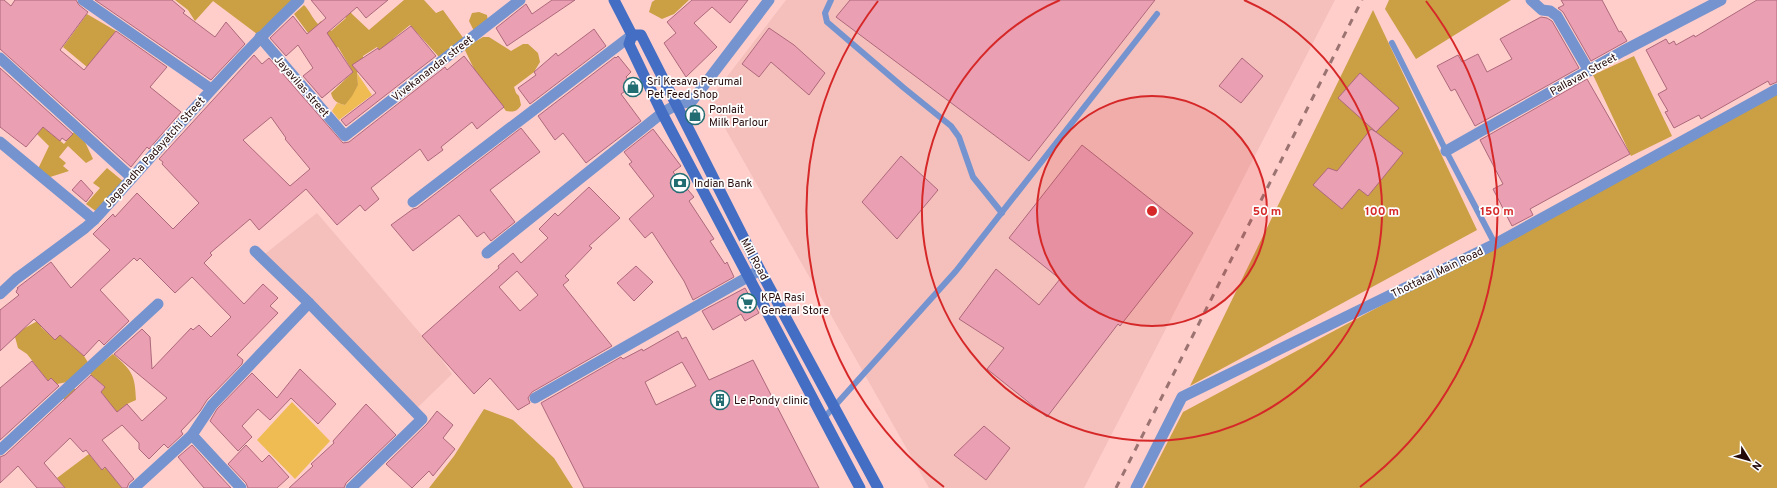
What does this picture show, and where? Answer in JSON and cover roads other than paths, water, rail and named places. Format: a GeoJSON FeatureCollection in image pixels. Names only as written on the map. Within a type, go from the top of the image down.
{"type":"FeatureCollection","features":[{"type":"Feature","properties":{"kind":"main road","name":"Mill Road"},"geometry":{"type":"LineString","coordinates":[[614,0],[632,35],[629,44],[662,113],[860,488]]}},
{"type":"Feature","properties":{"kind":"main road","name":"Mill Road"},"geometry":{"type":"LineString","coordinates":[[632,35],[641,35],[760,270],[878,488]]}},
{"type":"Feature","properties":{"kind":"street"},"geometry":{"type":"LineString","coordinates":[[83,0],[211,89]]}},
{"type":"Feature","properties":{"kind":"street","name":"Jaganadha Padayatchi Street"},"geometry":{"type":"LineString","coordinates":[[0,294],[16,279],[94,220],[211,89],[260,37],[299,0]]}},
{"type":"Feature","properties":{"kind":"street","name":"Vivekanandar street"},"geometry":{"type":"LineString","coordinates":[[345,136],[520,0]]}},
{"type":"Feature","properties":{"kind":"street"},"geometry":{"type":"LineString","coordinates":[[487,253],[662,113],[676,105],[692,102],[769,0]]}},
{"type":"Feature","properties":{"kind":"street"},"geometry":{"type":"LineString","coordinates":[[1531,0],[1542,10],[1550,11],[1557,16],[1589,71]]}},
{"type":"Feature","properties":{"kind":"street","name":"Pallavan Street"},"geometry":{"type":"LineString","coordinates":[[1446,151],[1589,71],[1721,0]]}},
{"type":"Feature","properties":{"kind":"street"},"geometry":{"type":"LineString","coordinates":[[413,202],[632,35]]}},
{"type":"Feature","properties":{"kind":"street","name":"Jayavilas street"},"geometry":{"type":"LineString","coordinates":[[260,37],[345,136]]}},
{"type":"Feature","properties":{"kind":"street"},"geometry":{"type":"LineString","coordinates":[[0,58],[132,178]]}},
{"type":"Feature","properties":{"kind":"street","name":"Thottakal Main Road"},"geometry":{"type":"LineString","coordinates":[[1136,488],[1182,396],[1495,244],[1777,89]]}},
{"type":"Feature","properties":{"kind":"street"},"geometry":{"type":"LineString","coordinates":[[0,142],[94,220]]}},
{"type":"Feature","properties":{"kind":"street"},"geometry":{"type":"LineString","coordinates":[[255,251],[309,303],[422,419],[350,488]]}},
{"type":"Feature","properties":{"kind":"street"},"geometry":{"type":"LineString","coordinates":[[535,398],[696,305],[760,270]]}},
{"type":"Feature","properties":{"kind":"street"},"geometry":{"type":"LineString","coordinates":[[134,488],[192,435],[212,405],[309,303]]}},
{"type":"Feature","properties":{"kind":"street"},"geometry":{"type":"LineString","coordinates":[[0,450],[158,304]]}},
{"type":"Feature","properties":{"kind":"street"},"geometry":{"type":"LineString","coordinates":[[192,435],[241,488]]}},
{"type":"Feature","properties":{"kind":"lane"},"geometry":{"type":"LineString","coordinates":[[831,0],[825,13],[827,22],[951,126],[959,137],[973,177],[1002,213]]}},
{"type":"Feature","properties":{"kind":"lane"},"geometry":{"type":"LineString","coordinates":[[823,419],[956,271],[1157,14]]}},
{"type":"Feature","properties":{"kind":"lane"},"geometry":{"type":"LineString","coordinates":[[1392,42],[1446,151],[1495,244]]}},
{"type":"Feature","properties":{"kind":"railway"},"geometry":{"type":"LineString","coordinates":[[1116,488],[1362,0]]}},
{"type":"Feature","properties":{"kind":"place","name":"Sri Kesava Perumal Pet Feed Shop"},"geometry":{"type":"Point","coordinates":[633,87]}},
{"type":"Feature","properties":{"kind":"place","name":"Ponlait Milk Parlour"},"geometry":{"type":"Point","coordinates":[695,115]}},
{"type":"Feature","properties":{"kind":"place","name":"Indian Bank"},"geometry":{"type":"Point","coordinates":[680,183]}},
{"type":"Feature","properties":{"kind":"place","name":"KPA Rasi General Store"},"geometry":{"type":"Point","coordinates":[747,303]}},
{"type":"Feature","properties":{"kind":"place","name":"Le Pondy clinic"},"geometry":{"type":"Point","coordinates":[720,400]}}]}
